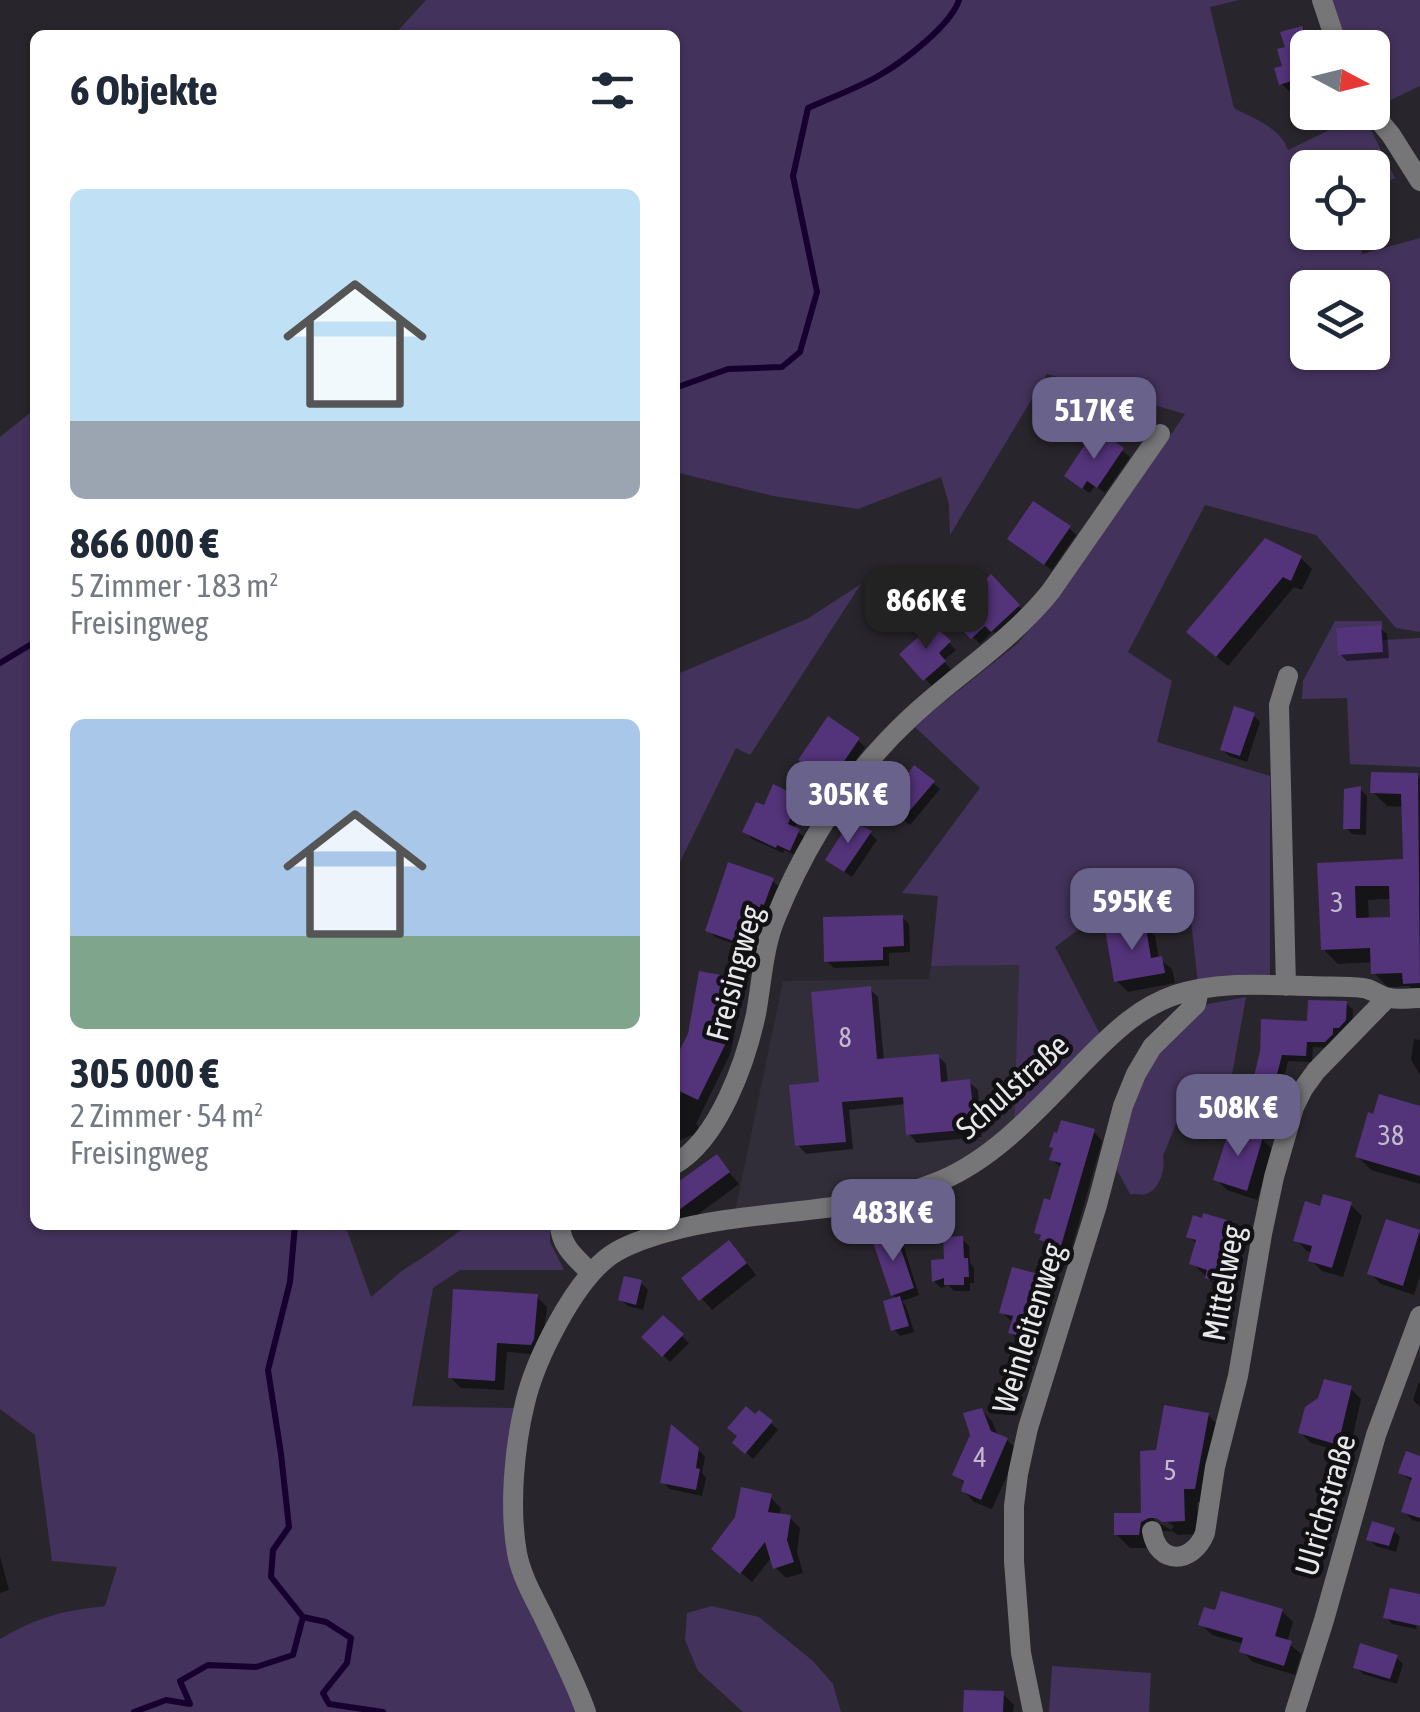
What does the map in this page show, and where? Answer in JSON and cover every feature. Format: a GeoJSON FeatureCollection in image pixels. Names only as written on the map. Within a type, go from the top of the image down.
{"type":"FeatureCollection","features":[{"type":"Feature","properties":{"kind":"street"},"geometry":{"type":"LineString","coordinates":[[1322,0],[1332,30]]}},
{"type":"Feature","properties":{"kind":"street"},"geometry":{"type":"LineString","coordinates":[[1387,130],[1420,181]]}},
{"type":"Feature","properties":{"kind":"street","name":"Freisingweg"},"geometry":{"type":"LineString","coordinates":[[680,1160],[698,1146],[734,1084],[756,1013],[772,929],[820,826],[908,720],[1032,615],[1160,434]]}},
{"type":"Feature","properties":{"kind":"street"},"geometry":{"type":"LineString","coordinates":[[1286,986],[1279,705],[1288,676]]}},
{"type":"Feature","properties":{"kind":"street","name":"Schulstraße"},"geometry":{"type":"LineString","coordinates":[[680,1229],[735,1218],[875,1201],[943,1180],[1000,1144],[1122,1025],[1148,1006],[1177,994],[1242,985],[1362,988],[1375,990],[1386,998],[1420,998]]}},
{"type":"Feature","properties":{"kind":"street","name":"Weinleitenweg"},"geometry":{"type":"LineString","coordinates":[[1032,1712],[1021,1653],[1014,1561],[1014,1506],[1028,1428],[1097,1205],[1123,1106],[1152,1047],[1196,1004],[1199,990]]}},
{"type":"Feature","properties":{"kind":"street","name":"Mittelweg"},"geometry":{"type":"LineString","coordinates":[[1152,1532],[1160,1550],[1172,1556],[1196,1552],[1201,1545],[1238,1376],[1274,1176],[1294,1107],[1316,1071],[1386,998]]}},
{"type":"Feature","properties":{"kind":"street"},"geometry":{"type":"LineString","coordinates":[[560,1230],[567,1249],[590,1273]]}},
{"type":"Feature","properties":{"kind":"street","name":"Schulstraße"},"geometry":{"type":"LineString","coordinates":[[586,1712],[517,1556],[514,1491],[528,1390],[566,1309],[590,1273],[632,1244],[676,1230]]}},
{"type":"Feature","properties":{"kind":"street","name":"Ulrichstraße"},"geometry":{"type":"LineString","coordinates":[[1295,1712],[1376,1436],[1420,1316]]}},
{"type":"Feature","properties":{"kind":"shaded area"},"geometry":{"type":"Polygon","coordinates":[[[426,0],[1239,0],[1210,7],[1234,108],[1273,130],[1288,150],[1330,130],[1371,130],[1381,150],[1290,150],[1290,250],[1361,250],[1362,254],[1390,250],[1390,246],[1420,238],[1420,632],[1396,628],[1316,535],[1205,505],[1128,652],[1172,681],[1157,742],[1270,776],[1270,975],[1198,984],[1189,902],[1097,916],[1055,947],[1101,1036],[1014,1123],[1019,965],[931,966],[938,896],[902,893],[980,788],[914,726],[1017,644],[1064,590],[1185,414],[1047,374],[950,535],[949,504],[941,477],[858,509],[773,496],[680,473],[680,30],[399,30],[426,0]]]}},
{"type":"Feature","properties":{"kind":"shaded area"},"geometry":{"type":"Polygon","coordinates":[[[1332,0],[1420,0],[1420,86],[1390,100],[1390,30],[1340,30],[1332,0]]]}},
{"type":"Feature","properties":{"kind":"shaded area"},"geometry":{"type":"Polygon","coordinates":[[[30,413],[30,1230],[347,1230],[371,1297],[461,1230],[550,1230],[550,1242],[564,1270],[460,1270],[433,1288],[412,1406],[515,1408],[523,1593],[577,1712],[0,1712],[0,1639],[50,1616],[105,1606],[117,1567],[52,1561],[35,1435],[0,1409],[0,437],[30,413]]]}},
{"type":"Feature","properties":{"kind":"shaded area"},"geometry":{"type":"Polygon","coordinates":[[[861,584],[750,755],[736,748],[680,862],[680,673],[807,619],[861,584]]]}},
{"type":"Feature","properties":{"kind":"shaded area"},"geometry":{"type":"Polygon","coordinates":[[[1335,621],[1382,621],[1383,640],[1420,638],[1420,767],[1350,764],[1347,698],[1302,699],[1303,681],[1335,621]]]}},
{"type":"Feature","properties":{"kind":"shaded area"},"geometry":{"type":"Polygon","coordinates":[[[1019,964],[1014,1123],[961,1163],[878,1196],[735,1212],[783,981],[929,979],[931,966],[1019,964]]]}},
{"type":"Feature","properties":{"kind":"shaded area"},"geometry":{"type":"Polygon","coordinates":[[[1246,997],[1230,1086],[1195,1077],[1163,1156],[1159,1183],[1147,1194],[1130,1194],[1117,1170],[1124,1129],[1141,1074],[1197,1010],[1246,997]]]}},
{"type":"Feature","properties":{"kind":"shaded area"},"geometry":{"type":"Polygon","coordinates":[[[712,1606],[759,1617],[813,1661],[833,1684],[841,1712],[743,1712],[698,1671],[685,1640],[687,1613],[712,1606]]]}},
{"type":"Feature","properties":{"kind":"shaded area"},"geometry":{"type":"Polygon","coordinates":[[[1052,1666],[1151,1673],[1149,1712],[1049,1712],[1052,1666]]]}},
{"type":"Feature","properties":{"kind":"building"},"geometry":{"type":"Polygon","coordinates":[[[1302,26],[1304,30],[1290,30],[1290,82],[1279,85],[1274,68],[1282,66],[1277,49],[1285,47],[1280,32],[1302,26]]]}},
{"type":"Feature","properties":{"kind":"building"},"geometry":{"type":"Polygon","coordinates":[[[1103,433],[1124,448],[1097,488],[1087,481],[1082,489],[1064,476],[1088,440],[1096,445],[1103,433]]]}},
{"type":"Feature","properties":{"kind":"building"},"geometry":{"type":"Polygon","coordinates":[[[1033,501],[1071,526],[1044,565],[1007,539],[1033,501]]]}},
{"type":"Feature","properties":{"kind":"building"},"geometry":{"type":"Polygon","coordinates":[[[1265,538],[1302,556],[1291,581],[1283,577],[1216,657],[1186,632],[1265,538]]]}},
{"type":"Feature","properties":{"kind":"building"},"geometry":{"type":"Polygon","coordinates":[[[991,574],[1020,605],[991,632],[985,626],[971,639],[958,626],[968,617],[958,607],[991,574]]]}},
{"type":"Feature","properties":{"kind":"building"},"geometry":{"type":"Polygon","coordinates":[[[933,624],[951,641],[939,653],[946,661],[923,681],[899,654],[933,624]]]}},
{"type":"Feature","properties":{"kind":"building"},"geometry":{"type":"Polygon","coordinates":[[[1381,625],[1383,652],[1338,655],[1336,628],[1381,625]]]}},
{"type":"Feature","properties":{"kind":"building"},"geometry":{"type":"Polygon","coordinates":[[[1234,706],[1255,713],[1240,756],[1220,750],[1234,706]]]}},
{"type":"Feature","properties":{"kind":"building"},"geometry":{"type":"Polygon","coordinates":[[[828,716],[860,738],[830,782],[798,760],[828,716]]]}},
{"type":"Feature","properties":{"kind":"building"},"geometry":{"type":"Polygon","coordinates":[[[914,765],[935,781],[902,820],[879,802],[901,773],[906,776],[914,765]]]}},
{"type":"Feature","properties":{"kind":"building"},"geometry":{"type":"Polygon","coordinates":[[[1371,772],[1418,773],[1420,983],[1403,984],[1402,973],[1371,974],[1370,948],[1321,950],[1317,863],[1403,859],[1401,794],[1370,793],[1371,772]],[[1355,886],[1356,918],[1390,917],[1389,886],[1355,886]]]}},
{"type":"Feature","properties":{"kind":"building"},"geometry":{"type":"Polygon","coordinates":[[[773,784],[800,797],[788,824],[800,829],[790,851],[742,832],[756,802],[764,805],[773,784]]]}},
{"type":"Feature","properties":{"kind":"building"},"geometry":{"type":"Polygon","coordinates":[[[1361,786],[1360,829],[1343,829],[1344,789],[1361,786]]]}},
{"type":"Feature","properties":{"kind":"building"},"geometry":{"type":"Polygon","coordinates":[[[850,821],[872,831],[844,872],[825,860],[850,821]]]}},
{"type":"Feature","properties":{"kind":"building"},"geometry":{"type":"Polygon","coordinates":[[[728,862],[774,878],[745,945],[705,931],[728,862]]]}},
{"type":"Feature","properties":{"kind":"building"},"geometry":{"type":"Polygon","coordinates":[[[903,915],[904,946],[883,947],[883,960],[824,962],[823,917],[903,915]]]}},
{"type":"Feature","properties":{"kind":"building"},"geometry":{"type":"Polygon","coordinates":[[[1145,922],[1151,958],[1162,956],[1165,973],[1114,982],[1105,929],[1145,922]]]}},
{"type":"Feature","properties":{"kind":"building"},"geometry":{"type":"Polygon","coordinates":[[[699,971],[737,978],[725,1045],[698,1100],[680,1091],[680,1049],[688,1034],[699,971]]]}},
{"type":"Feature","properties":{"kind":"building"},"geometry":{"type":"Polygon","coordinates":[[[871,986],[877,1059],[939,1054],[941,1082],[970,1079],[975,1129],[906,1135],[903,1097],[842,1102],[846,1142],[795,1146],[789,1085],[819,1082],[811,992],[871,986]]]}},
{"type":"Feature","properties":{"kind":"building"},"geometry":{"type":"Polygon","coordinates":[[[1308,1000],[1347,1001],[1346,1020],[1339,1028],[1333,1028],[1325,1042],[1307,1042],[1306,1056],[1282,1055],[1273,1090],[1252,1085],[1260,1051],[1261,1019],[1307,1021],[1308,1000]]]}},
{"type":"Feature","properties":{"kind":"building"},"geometry":{"type":"Polygon","coordinates":[[[1379,1094],[1420,1106],[1420,1176],[1355,1157],[1368,1112],[1373,1114],[1379,1094]]]}},
{"type":"Feature","properties":{"kind":"building"},"geometry":{"type":"Polygon","coordinates":[[[1061,1120],[1095,1129],[1061,1246],[1039,1240],[1041,1235],[1034,1233],[1044,1198],[1050,1200],[1061,1163],[1049,1160],[1053,1148],[1049,1147],[1061,1120]]]}},
{"type":"Feature","properties":{"kind":"building"},"geometry":{"type":"Polygon","coordinates":[[[1230,1127],[1263,1137],[1247,1191],[1213,1180],[1230,1127]]]}},
{"type":"Feature","properties":{"kind":"building"},"geometry":{"type":"Polygon","coordinates":[[[717,1154],[730,1172],[680,1209],[680,1180],[717,1154]]]}},
{"type":"Feature","properties":{"kind":"building"},"geometry":{"type":"Polygon","coordinates":[[[1323,1194],[1352,1202],[1332,1268],[1308,1261],[1312,1246],[1293,1241],[1305,1201],[1320,1206],[1323,1194]]]}},
{"type":"Feature","properties":{"kind":"building"},"geometry":{"type":"Polygon","coordinates":[[[1203,1213],[1234,1222],[1221,1265],[1228,1267],[1223,1284],[1205,1278],[1207,1270],[1189,1264],[1196,1240],[1186,1237],[1193,1215],[1202,1218],[1203,1213]]]}},
{"type":"Feature","properties":{"kind":"building"},"geometry":{"type":"Polygon","coordinates":[[[1386,1219],[1420,1230],[1403,1286],[1367,1274],[1386,1219]]]}},
{"type":"Feature","properties":{"kind":"building"},"geometry":{"type":"Polygon","coordinates":[[[895,1231],[914,1288],[891,1296],[872,1239],[895,1231]]]}},
{"type":"Feature","properties":{"kind":"building"},"geometry":{"type":"Polygon","coordinates":[[[963,1236],[969,1277],[964,1277],[964,1285],[944,1285],[944,1278],[932,1282],[931,1260],[944,1259],[943,1237],[963,1236]]]}},
{"type":"Feature","properties":{"kind":"building"},"geometry":{"type":"Polygon","coordinates":[[[729,1240],[747,1263],[699,1301],[681,1278],[729,1240]]]}},
{"type":"Feature","properties":{"kind":"building"},"geometry":{"type":"Polygon","coordinates":[[[1012,1267],[1046,1276],[1029,1339],[1008,1333],[1013,1316],[999,1313],[1012,1267]]]}},
{"type":"Feature","properties":{"kind":"building"},"geometry":{"type":"Polygon","coordinates":[[[624,1276],[642,1280],[636,1305],[618,1300],[624,1276]]]}},
{"type":"Feature","properties":{"kind":"building"},"geometry":{"type":"Polygon","coordinates":[[[453,1289],[538,1294],[534,1339],[531,1345],[497,1343],[495,1381],[448,1378],[453,1289]]]}},
{"type":"Feature","properties":{"kind":"building"},"geometry":{"type":"Polygon","coordinates":[[[900,1296],[909,1326],[891,1331],[883,1301],[900,1296]]]}},
{"type":"Feature","properties":{"kind":"building"},"geometry":{"type":"Polygon","coordinates":[[[663,1315],[684,1334],[662,1357],[641,1337],[663,1315]]]}},
{"type":"Feature","properties":{"kind":"building"},"geometry":{"type":"Polygon","coordinates":[[[1324,1379],[1352,1386],[1338,1445],[1298,1433],[1305,1407],[1318,1398],[1324,1379]]]}},
{"type":"Feature","properties":{"kind":"building"},"geometry":{"type":"Polygon","coordinates":[[[1164,1405],[1209,1413],[1195,1489],[1184,1489],[1185,1521],[1149,1518],[1141,1522],[1139,1535],[1114,1535],[1114,1513],[1141,1513],[1140,1451],[1156,1450],[1164,1405]]]}},
{"type":"Feature","properties":{"kind":"building"},"geometry":{"type":"Polygon","coordinates":[[[746,1406],[773,1421],[745,1454],[732,1443],[737,1436],[727,1428],[746,1406]]]}},
{"type":"Feature","properties":{"kind":"building"},"geometry":{"type":"Polygon","coordinates":[[[982,1408],[991,1431],[1008,1438],[981,1500],[961,1491],[964,1481],[952,1475],[970,1435],[963,1413],[982,1408]]]}},
{"type":"Feature","properties":{"kind":"building"},"geometry":{"type":"Polygon","coordinates":[[[671,1424],[699,1448],[696,1490],[660,1483],[671,1424]]]}},
{"type":"Feature","properties":{"kind":"building"},"geometry":{"type":"Polygon","coordinates":[[[1406,1451],[1420,1456],[1420,1518],[1401,1512],[1412,1478],[1398,1473],[1406,1451]]]}},
{"type":"Feature","properties":{"kind":"building"},"geometry":{"type":"Polygon","coordinates":[[[741,1487],[772,1494],[768,1512],[791,1515],[787,1540],[794,1562],[773,1569],[765,1542],[740,1574],[711,1549],[735,1517],[741,1487]]]}},
{"type":"Feature","properties":{"kind":"building"},"geometry":{"type":"Polygon","coordinates":[[[1372,1521],[1395,1528],[1389,1546],[1366,1540],[1372,1521]]]}},
{"type":"Feature","properties":{"kind":"building"},"geometry":{"type":"Polygon","coordinates":[[[1390,1588],[1420,1594],[1420,1626],[1383,1618],[1390,1588]]]}},
{"type":"Feature","properties":{"kind":"building"},"geometry":{"type":"Polygon","coordinates":[[[1221,1591],[1283,1609],[1275,1636],[1292,1641],[1284,1666],[1239,1652],[1243,1638],[1198,1625],[1204,1607],[1215,1610],[1221,1591]]]}},
{"type":"Feature","properties":{"kind":"building"},"geometry":{"type":"Polygon","coordinates":[[[1360,1643],[1398,1655],[1390,1679],[1353,1668],[1360,1643]]]}},
{"type":"Feature","properties":{"kind":"building"},"geometry":{"type":"Polygon","coordinates":[[[964,1690],[1004,1691],[1003,1712],[963,1712],[964,1690]]]}},
{"type":"Feature","properties":{"kind":"waterway"},"geometry":{"type":"LineString","coordinates":[[680,386],[728,369],[782,367],[800,352],[817,292],[793,176],[808,108],[872,80],[901,61],[937,31],[959,0]]}},
{"type":"Feature","properties":{"kind":"waterway"},"geometry":{"type":"LineString","coordinates":[[0,663],[30,645]]}},
{"type":"Feature","properties":{"kind":"waterway"},"geometry":{"type":"LineString","coordinates":[[295,1230],[290,1282],[268,1370],[289,1527],[273,1550],[271,1577],[303,1617],[326,1622],[351,1638],[347,1663],[323,1693],[329,1704],[383,1712]]}},
{"type":"Feature","properties":{"kind":"waterway"},"geometry":{"type":"LineString","coordinates":[[134,1712],[166,1700],[190,1704],[180,1681],[208,1665],[256,1667],[293,1655],[303,1617]]}}]}
